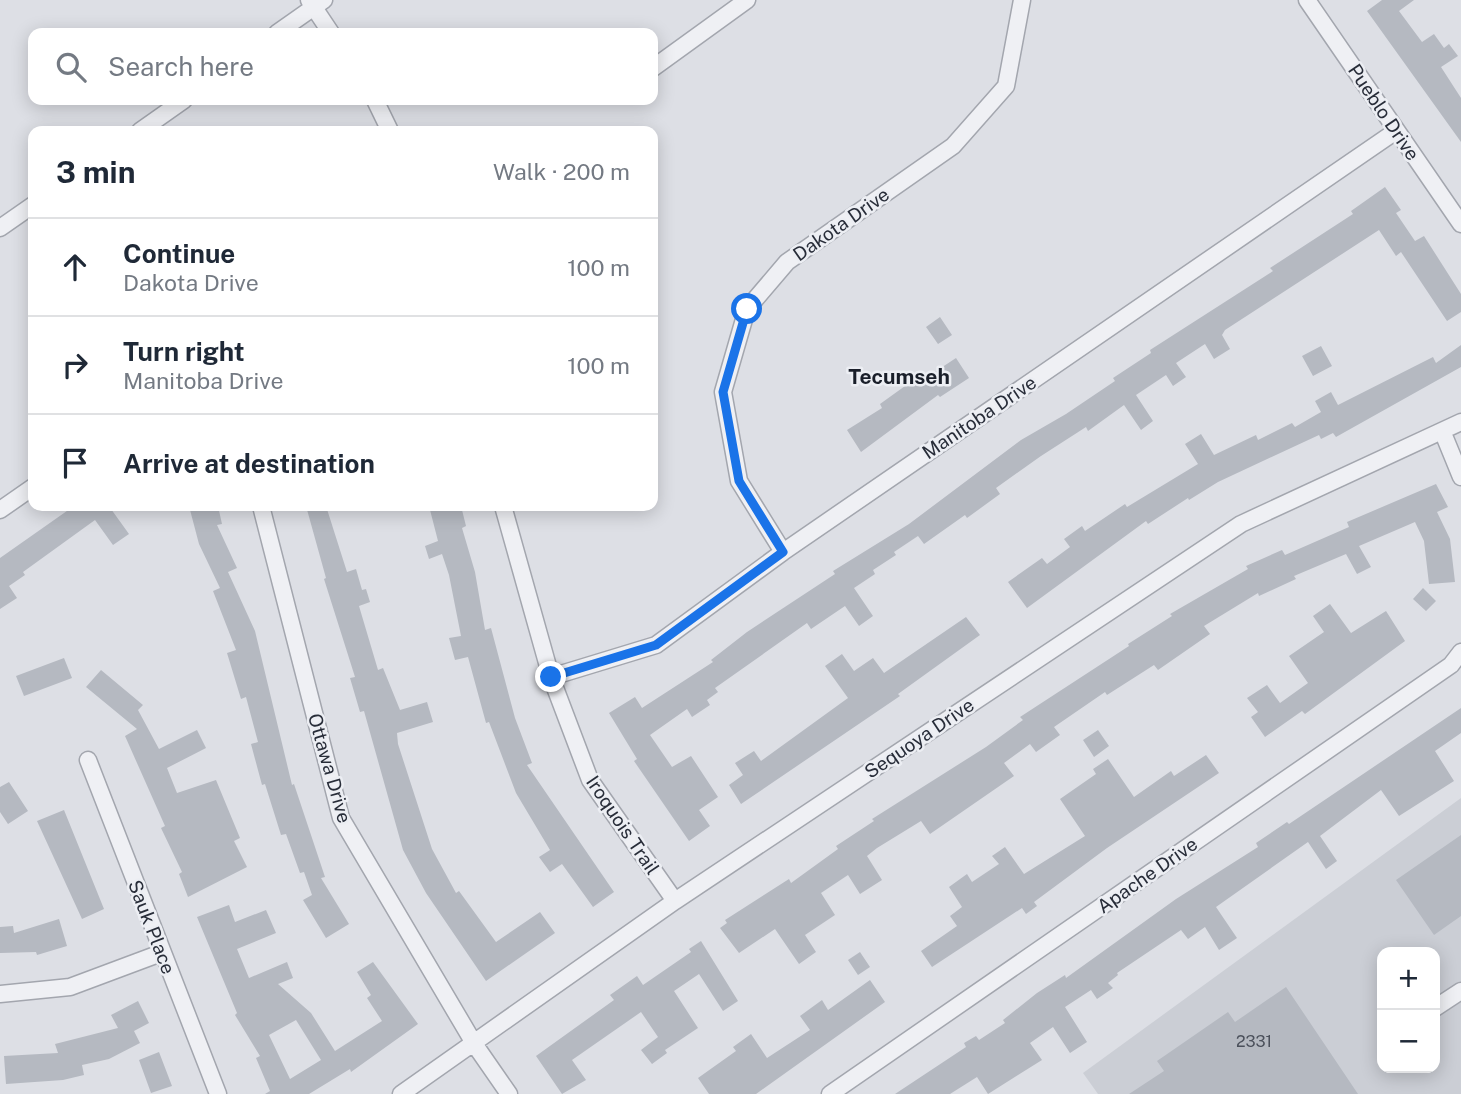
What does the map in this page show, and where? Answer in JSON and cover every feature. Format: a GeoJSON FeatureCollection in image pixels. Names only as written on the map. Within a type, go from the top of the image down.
{"type":"FeatureCollection","features":[{"type":"Feature","properties":{"kind":"street"},"geometry":{"type":"LineString","coordinates":[[658,64],[747,0]]}},
{"type":"Feature","properties":{"kind":"street","name":"Dakota Drive"},"geometry":{"type":"LineString","coordinates":[[783,552],[739,481],[723,392],[747,309],[787,262],[953,146],[980,116],[1006,86],[1022,0]]}},
{"type":"Feature","properties":{"kind":"street","name":"Pueblo Drive"},"geometry":{"type":"LineString","coordinates":[[1307,0],[1461,224]]}},
{"type":"Feature","properties":{"kind":"street"},"geometry":{"type":"LineString","coordinates":[[283,28],[316,2],[329,28]]}},
{"type":"Feature","properties":{"kind":"street"},"geometry":{"type":"LineString","coordinates":[[147,126],[177,105]]}},
{"type":"Feature","properties":{"kind":"street"},"geometry":{"type":"LineString","coordinates":[[377,105],[388,126]]}},
{"type":"Feature","properties":{"kind":"street","name":"Manitoba Drive"},"geometry":{"type":"LineString","coordinates":[[551,677],[656,645],[783,552],[1396,131]]}},
{"type":"Feature","properties":{"kind":"street"},"geometry":{"type":"LineString","coordinates":[[0,228],[28,208]]}},
{"type":"Feature","properties":{"kind":"street","name":"Sequoya Drive"},"geometry":{"type":"LineString","coordinates":[[401,1094],[475,1045],[675,901],[1241,524],[1443,433],[1461,422]]}},
{"type":"Feature","properties":{"kind":"street"},"geometry":{"type":"LineString","coordinates":[[1443,433],[1461,477]]}},
{"type":"Feature","properties":{"kind":"street"},"geometry":{"type":"LineString","coordinates":[[0,510],[28,490]]}},
{"type":"Feature","properties":{"kind":"street","name":"Ottawa Drive"},"geometry":{"type":"LineString","coordinates":[[262,511],[341,818],[475,1045]]}},
{"type":"Feature","properties":{"kind":"street","name":"Iroquois Trail"},"geometry":{"type":"LineString","coordinates":[[504,511],[551,677],[590,780],[675,901]]}},
{"type":"Feature","properties":{"kind":"street","name":"Apache Drive"},"geometry":{"type":"LineString","coordinates":[[830,1094],[1451,665],[1461,652]]}},
{"type":"Feature","properties":{"kind":"street","name":"Sauk Place"},"geometry":{"type":"LineString","coordinates":[[88,760],[218,1094]]}},
{"type":"Feature","properties":{"kind":"street"},"geometry":{"type":"LineString","coordinates":[[0,993],[70,987],[162,953]]}},
{"type":"Feature","properties":{"kind":"street"},"geometry":{"type":"LineString","coordinates":[[1440,1005],[1461,990]]}},
{"type":"Feature","properties":{"kind":"street"},"geometry":{"type":"LineString","coordinates":[[475,1045],[509,1094]]}},
{"type":"Feature","properties":{"kind":"shaded area"},"geometry":{"type":"Polygon","coordinates":[[[1461,798],[1461,1094],[1098,1094],[1083,1073],[1461,798]]]}},
{"type":"Feature","properties":{"kind":"building"},"geometry":{"type":"Polygon","coordinates":[[[1382,0],[1414,0],[1399,11],[1422,42],[1434,34],[1444,48],[1449,44],[1458,56],[1441,67],[1461,98],[1461,142],[1367,11],[1382,0]]]}},
{"type":"Feature","properties":{"kind":"building"},"geometry":{"type":"Polygon","coordinates":[[[1385,187],[1401,210],[1396,213],[1415,241],[1424,236],[1461,294],[1461,312],[1447,321],[1401,252],[1396,256],[1379,230],[1225,330],[1222,335],[1230,349],[1214,359],[1205,344],[1176,363],[1186,377],[1173,386],[1166,375],[1136,395],[1153,421],[1141,430],[1124,405],[1088,431],[1086,427],[1041,456],[996,488],[1000,494],[967,518],[965,515],[924,544],[918,536],[894,552],[896,555],[873,570],[875,574],[854,588],[873,616],[859,626],[845,606],[811,629],[807,623],[715,688],[718,692],[707,700],[710,705],[692,717],[687,709],[650,735],[672,767],[691,756],[718,797],[699,810],[710,826],[689,841],[634,761],[637,759],[609,713],[635,697],[642,708],[713,662],[711,660],[747,632],[835,574],[833,571],[909,524],[1021,440],[1115,381],[1113,378],[1151,353],[1150,350],[1273,271],[1270,268],[1353,214],[1351,211],[1385,187]]]}},
{"type":"Feature","properties":{"kind":"building"},"geometry":{"type":"Polygon","coordinates":[[[940,317],[952,335],[938,344],[926,327],[940,317]]]}},
{"type":"Feature","properties":{"kind":"building"},"geometry":{"type":"Polygon","coordinates":[[[1461,345],[1461,367],[1336,437],[1333,433],[1321,439],[1319,435],[1218,482],[1148,524],[1146,521],[1027,608],[1008,582],[1042,558],[1047,564],[1070,547],[1064,539],[1082,526],[1085,531],[1125,504],[1127,507],[1198,464],[1185,444],[1201,434],[1214,455],[1256,435],[1258,440],[1292,423],[1295,427],[1321,412],[1315,401],[1331,392],[1338,405],[1433,357],[1436,363],[1461,345]]]}},
{"type":"Feature","properties":{"kind":"building"},"geometry":{"type":"Polygon","coordinates":[[[1321,346],[1332,366],[1313,376],[1302,356],[1321,346]]]}},
{"type":"Feature","properties":{"kind":"building"},"geometry":{"type":"Polygon","coordinates":[[[956,358],[969,378],[940,397],[938,395],[861,452],[847,430],[882,408],[880,404],[912,381],[915,385],[956,358]]]}},
{"type":"Feature","properties":{"kind":"building"},"geometry":{"type":"Polygon","coordinates":[[[1436,484],[1448,507],[1437,512],[1450,539],[1455,582],[1429,584],[1424,541],[1415,522],[1359,546],[1371,567],[1357,574],[1346,554],[1294,576],[1296,579],[1259,596],[1258,593],[1204,626],[1210,634],[1158,670],[1154,665],[1107,695],[1105,692],[1054,727],[1060,735],[1036,752],[1030,744],[1004,763],[1014,776],[930,834],[921,821],[877,848],[867,856],[882,880],[860,894],[848,875],[821,893],[835,915],[805,935],[816,952],[799,964],[775,929],[739,953],[720,928],[727,923],[725,920],[789,879],[791,883],[838,849],[836,846],[874,821],[872,819],[986,747],[1023,720],[1020,717],[1129,646],[1128,644],[1172,616],[1170,614],[1248,569],[1246,566],[1282,550],[1285,555],[1349,527],[1347,522],[1436,484]]]}},
{"type":"Feature","properties":{"kind":"building"},"geometry":{"type":"Polygon","coordinates":[[[67,511],[112,511],[129,534],[113,545],[95,520],[23,572],[25,575],[9,586],[17,598],[0,609],[0,558],[67,511]]]}},
{"type":"Feature","properties":{"kind":"building"},"geometry":{"type":"Polygon","coordinates":[[[190,511],[219,511],[222,524],[217,525],[237,568],[228,572],[255,631],[292,785],[294,784],[325,877],[321,878],[349,924],[326,938],[303,900],[312,895],[304,872],[300,873],[286,834],[281,835],[265,784],[262,785],[251,744],[258,742],[246,697],[241,699],[227,653],[236,650],[213,591],[220,588],[199,544],[190,511]]]}},
{"type":"Feature","properties":{"kind":"building"},"geometry":{"type":"Polygon","coordinates":[[[307,511],[328,511],[347,572],[356,569],[362,590],[366,589],[370,602],[359,606],[378,670],[383,668],[400,710],[427,702],[433,722],[397,733],[398,744],[432,849],[456,893],[459,891],[496,942],[540,912],[555,933],[486,981],[426,893],[403,850],[364,711],[360,712],[350,678],[355,677],[324,579],[326,578],[307,511]]]}},
{"type":"Feature","properties":{"kind":"building"},"geometry":{"type":"Polygon","coordinates":[[[430,511],[462,511],[466,526],[462,528],[475,572],[485,630],[491,628],[515,718],[532,763],[527,765],[614,892],[593,907],[562,864],[550,872],[539,857],[550,850],[516,793],[489,722],[486,723],[468,657],[455,660],[449,638],[461,636],[449,575],[442,554],[429,559],[425,546],[438,541],[430,511]]]}},
{"type":"Feature","properties":{"kind":"building"},"geometry":{"type":"Polygon","coordinates":[[[1423,588],[1436,601],[1426,611],[1413,599],[1423,588]]]}},
{"type":"Feature","properties":{"kind":"building"},"geometry":{"type":"Polygon","coordinates":[[[1330,604],[1351,633],[1386,611],[1405,641],[1305,714],[1302,711],[1265,737],[1251,717],[1258,712],[1247,698],[1267,685],[1280,703],[1308,683],[1289,656],[1324,632],[1313,616],[1330,604]]]}},
{"type":"Feature","properties":{"kind":"building"},"geometry":{"type":"Polygon","coordinates":[[[966,617],[980,635],[898,694],[900,696],[741,804],[729,785],[743,775],[735,763],[754,751],[761,761],[848,698],[825,666],[842,654],[854,671],[873,658],[884,673],[966,617]]]}},
{"type":"Feature","properties":{"kind":"building"},"geometry":{"type":"Polygon","coordinates":[[[64,658],[72,678],[24,696],[16,676],[64,658]]]}},
{"type":"Feature","properties":{"kind":"building"},"geometry":{"type":"Polygon","coordinates":[[[101,670],[143,705],[138,710],[159,749],[197,730],[206,748],[167,768],[177,793],[216,780],[240,838],[234,841],[247,867],[188,897],[179,874],[182,872],[161,828],[165,826],[125,736],[137,729],[86,687],[101,670]]]}},
{"type":"Feature","properties":{"kind":"building"},"geometry":{"type":"Polygon","coordinates":[[[1461,708],[1461,733],[1435,751],[1454,781],[1399,816],[1381,790],[1320,836],[1337,861],[1326,869],[1308,842],[1216,907],[1237,938],[1219,950],[1205,927],[1188,939],[1181,930],[1117,973],[1108,983],[1113,988],[1097,999],[1091,990],[1065,1007],[1087,1042],[1070,1053],[1053,1027],[1030,1043],[1042,1060],[988,1094],[977,1077],[950,1094],[895,1094],[966,1047],[964,1043],[976,1036],[979,1040],[1005,1023],[1003,1020],[1037,993],[1065,975],[1066,978],[1176,899],[1258,847],[1256,843],[1287,822],[1289,824],[1461,708]]]}},
{"type":"Feature","properties":{"kind":"building"},"geometry":{"type":"Polygon","coordinates":[[[1098,730],[1109,746],[1094,757],[1083,740],[1098,730]]]}},
{"type":"Feature","properties":{"kind":"building"},"geometry":{"type":"Polygon","coordinates":[[[1206,755],[1219,773],[1107,848],[1034,902],[1037,906],[1026,914],[1022,908],[932,967],[921,951],[957,926],[950,916],[962,907],[949,887],[967,874],[972,882],[999,864],[992,856],[1005,847],[1024,874],[1085,836],[1060,799],[1096,774],[1093,769],[1108,759],[1134,797],[1171,771],[1174,776],[1206,755]]]}},
{"type":"Feature","properties":{"kind":"building"},"geometry":{"type":"Polygon","coordinates":[[[9,782],[28,811],[8,824],[0,812],[0,787],[9,782]]]}},
{"type":"Feature","properties":{"kind":"building"},"geometry":{"type":"Polygon","coordinates":[[[64,810],[104,909],[82,919],[37,821],[64,810]]]}},
{"type":"Feature","properties":{"kind":"building"},"geometry":{"type":"Polygon","coordinates":[[[1461,835],[1461,916],[1434,935],[1396,880],[1461,835]]]}},
{"type":"Feature","properties":{"kind":"building"},"geometry":{"type":"Polygon","coordinates":[[[229,905],[235,922],[266,910],[276,933],[237,949],[249,978],[287,962],[293,978],[278,984],[311,1013],[335,1051],[382,1021],[367,998],[371,995],[357,972],[373,962],[418,1024],[351,1072],[350,1069],[309,1094],[265,1094],[270,1091],[256,1058],[260,1056],[235,1015],[237,1013],[197,917],[229,905]],[[296,1020],[269,1035],[290,1079],[321,1060],[296,1020]]]}},
{"type":"Feature","properties":{"kind":"building"},"geometry":{"type":"Polygon","coordinates":[[[59,919],[67,946],[37,955],[36,952],[0,953],[0,927],[13,926],[14,933],[59,919]]]}},
{"type":"Feature","properties":{"kind":"building"},"geometry":{"type":"Polygon","coordinates":[[[701,941],[738,1001],[723,1011],[699,974],[674,991],[698,1028],[665,1050],[667,1053],[652,1064],[641,1050],[658,1037],[641,1012],[572,1060],[586,1080],[562,1094],[536,1056],[614,1000],[610,995],[637,976],[643,985],[691,952],[689,949],[701,941]]]}},
{"type":"Feature","properties":{"kind":"building"},"geometry":{"type":"Polygon","coordinates":[[[860,952],[870,967],[858,975],[848,960],[860,952]]]}},
{"type":"Feature","properties":{"kind":"building"},"geometry":{"type":"Polygon","coordinates":[[[870,980],[885,1002],[756,1094],[709,1094],[698,1078],[736,1051],[733,1047],[751,1034],[767,1058],[810,1030],[800,1016],[822,1000],[828,1010],[870,980]]]}},
{"type":"Feature","properties":{"kind":"building"},"geometry":{"type":"Polygon","coordinates":[[[1286,987],[1358,1094],[1129,1094],[1164,1071],[1157,1061],[1228,1012],[1235,1022],[1286,987]]]}},
{"type":"Feature","properties":{"kind":"building"},"geometry":{"type":"Polygon","coordinates":[[[138,1001],[149,1023],[134,1031],[140,1043],[109,1059],[82,1065],[84,1075],[63,1080],[6,1084],[4,1056],[58,1053],[55,1044],[118,1028],[111,1015],[138,1001]]]}},
{"type":"Feature","properties":{"kind":"building"},"geometry":{"type":"Polygon","coordinates":[[[159,1052],[172,1086],[151,1093],[139,1060],[159,1052]]]}},
{"type":"Feature","properties":{"kind":"district","name":"Tecumseh"},"geometry":{"type":"Point","coordinates":[899,377]}},
{"type":"Feature","properties":{"kind":"route"},"geometry":{"type":"LineString","coordinates":[[551,677],[656,645],[783,552],[739,481],[723,392],[747,309]]}}]}
